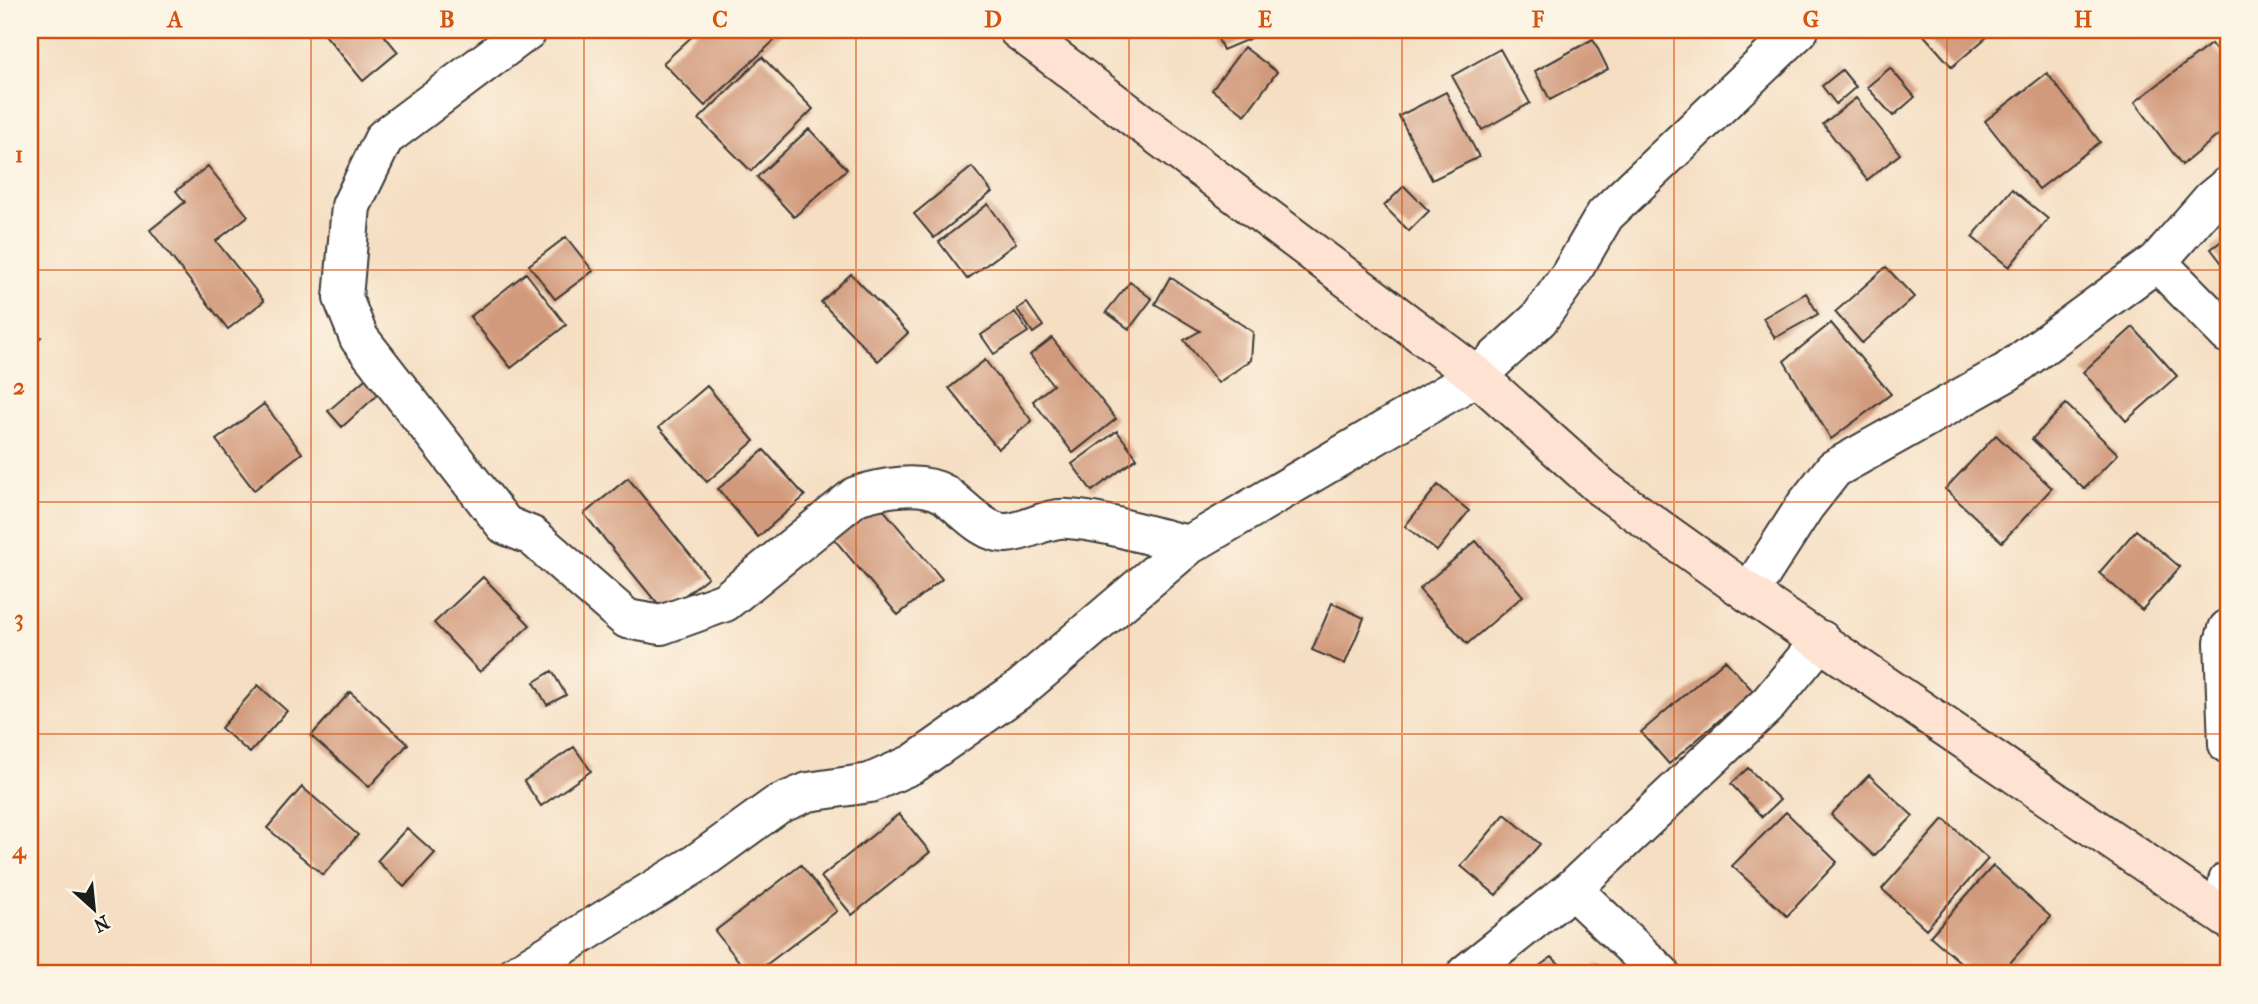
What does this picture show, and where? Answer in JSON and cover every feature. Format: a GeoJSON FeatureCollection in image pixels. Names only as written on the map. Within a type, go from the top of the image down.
{"type":"FeatureCollection","features":[{"type":"Feature","properties":{"kind":"street"},"geometry":{"type":"LineString","coordinates":[[528,30],[384,138],[351,206],[343,298],[359,338],[505,525],[532,536],[627,619],[661,625],[725,602],[856,496],[876,490],[926,487],[943,493],[990,529],[1006,533],[1048,520],[1069,519],[1189,545]]}},
{"type":"Feature","properties":{"kind":"street"},"geometry":{"type":"LineString","coordinates":[[1018,30],[1477,376],[1602,488],[1749,593],[2228,919]]}},
{"type":"Feature","properties":{"kind":"street"},"geometry":{"type":"LineString","coordinates":[[517,974],[697,863],[777,805],[808,792],[870,783],[913,764],[1020,689],[1189,545],[1477,376],[1539,319],[1570,275],[1605,215],[1799,30]]}},
{"type":"Feature","properties":{"kind":"street"},"geometry":{"type":"LineString","coordinates":[[1749,593],[1805,506],[1834,469],[2007,372],[2157,262],[2211,200],[2228,186]]}},
{"type":"Feature","properties":{"kind":"street"},"geometry":{"type":"LineString","coordinates":[[2157,262],[2228,334]]}},
{"type":"Feature","properties":{"kind":"street"},"geometry":{"type":"LineString","coordinates":[[2228,629],[2224,642],[2228,744]]}},
{"type":"Feature","properties":{"kind":"street"},"geometry":{"type":"LineString","coordinates":[[1466,974],[1572,889],[1769,703],[1821,640]]}},
{"type":"Feature","properties":{"kind":"street"},"geometry":{"type":"LineString","coordinates":[[2228,881],[2228,919]]}},
{"type":"Feature","properties":{"kind":"street"},"geometry":{"type":"LineString","coordinates":[[1572,889],[1661,974]]}},
{"type":"Feature","properties":{"kind":"building"},"geometry":{"type":"Polygon","coordinates":[[[321,30],[380,30],[398,52],[363,81],[321,30]]]}},
{"type":"Feature","properties":{"kind":"building"},"geometry":{"type":"Polygon","coordinates":[[[699,30],[777,30],[781,34],[705,106],[663,63],[699,30]]]}},
{"type":"Feature","properties":{"kind":"building"},"geometry":{"type":"Polygon","coordinates":[[[1214,30],[1253,30],[1256,36],[1223,50],[1214,30]]]}},
{"type":"Feature","properties":{"kind":"building"},"geometry":{"type":"Polygon","coordinates":[[[1995,30],[1952,67],[1921,32],[1995,30]]]}},
{"type":"Feature","properties":{"kind":"building"},"geometry":{"type":"Polygon","coordinates":[[[1593,39],[1608,69],[1550,100],[1535,71],[1593,39]]]}},
{"type":"Feature","properties":{"kind":"building"},"geometry":{"type":"Polygon","coordinates":[[[2211,44],[2228,65],[2228,127],[2182,165],[2135,102],[2211,44]]]}},
{"type":"Feature","properties":{"kind":"building"},"geometry":{"type":"Polygon","coordinates":[[[1244,47],[1277,72],[1245,115],[1212,90],[1244,47]]]}},
{"type":"Feature","properties":{"kind":"building"},"geometry":{"type":"Polygon","coordinates":[[[1500,49],[1530,103],[1482,130],[1452,76],[1500,49]]]}},
{"type":"Feature","properties":{"kind":"building"},"geometry":{"type":"Polygon","coordinates":[[[762,57],[813,109],[751,171],[699,119],[762,57]]]}},
{"type":"Feature","properties":{"kind":"building"},"geometry":{"type":"Polygon","coordinates":[[[1890,68],[1915,97],[1893,116],[1867,87],[1890,68]]]}},
{"type":"Feature","properties":{"kind":"building"},"geometry":{"type":"Polygon","coordinates":[[[1842,70],[1856,87],[1836,104],[1822,86],[1842,70]]]}},
{"type":"Feature","properties":{"kind":"building"},"geometry":{"type":"Polygon","coordinates":[[[2047,73],[2100,142],[2039,189],[1985,121],[2047,73]]]}},
{"type":"Feature","properties":{"kind":"building"},"geometry":{"type":"Polygon","coordinates":[[[1446,92],[1479,157],[1432,180],[1399,116],[1446,92]]]}},
{"type":"Feature","properties":{"kind":"building"},"geometry":{"type":"Polygon","coordinates":[[[1856,98],[1900,154],[1867,180],[1823,124],[1856,98]]]}},
{"type":"Feature","properties":{"kind":"building"},"geometry":{"type":"Polygon","coordinates":[[[809,129],[847,169],[794,217],[757,177],[809,129]]]}},
{"type":"Feature","properties":{"kind":"building"},"geometry":{"type":"Polygon","coordinates":[[[208,166],[248,216],[216,241],[264,301],[228,329],[150,230],[185,202],[176,191],[208,166]]]}},
{"type":"Feature","properties":{"kind":"building"},"geometry":{"type":"Polygon","coordinates":[[[972,167],[992,192],[934,238],[914,214],[972,167]]]}},
{"type":"Feature","properties":{"kind":"building"},"geometry":{"type":"Polygon","coordinates":[[[1404,186],[1429,211],[1409,231],[1384,206],[1404,186]]]}},
{"type":"Feature","properties":{"kind":"building"},"geometry":{"type":"Polygon","coordinates":[[[2012,189],[2048,219],[2009,267],[1972,237],[2012,189]]]}},
{"type":"Feature","properties":{"kind":"building"},"geometry":{"type":"Polygon","coordinates":[[[988,204],[1016,243],[967,279],[939,242],[988,204]]]}},
{"type":"Feature","properties":{"kind":"building"},"geometry":{"type":"Polygon","coordinates":[[[2228,236],[2228,271],[2211,249],[2228,236]]]}},
{"type":"Feature","properties":{"kind":"building"},"geometry":{"type":"Polygon","coordinates":[[[566,237],[593,271],[555,299],[529,265],[566,237]]]}},
{"type":"Feature","properties":{"kind":"building"},"geometry":{"type":"Polygon","coordinates":[[[1886,267],[1914,297],[1862,343],[1835,312],[1886,267]]]}},
{"type":"Feature","properties":{"kind":"building"},"geometry":{"type":"Polygon","coordinates":[[[526,273],[566,325],[511,368],[470,317],[526,273]]]}},
{"type":"Feature","properties":{"kind":"building"},"geometry":{"type":"Polygon","coordinates":[[[851,274],[908,333],[878,361],[821,302],[851,274]]]}},
{"type":"Feature","properties":{"kind":"building"},"geometry":{"type":"Polygon","coordinates":[[[1170,277],[1253,332],[1251,360],[1218,383],[1184,340],[1200,331],[1155,304],[1170,277]]]}},
{"type":"Feature","properties":{"kind":"building"},"geometry":{"type":"Polygon","coordinates":[[[1130,282],[1152,299],[1129,329],[1106,312],[1130,282]]]}},
{"type":"Feature","properties":{"kind":"building"},"geometry":{"type":"Polygon","coordinates":[[[1806,293],[1818,314],[1775,338],[1763,318],[1806,293]]]}},
{"type":"Feature","properties":{"kind":"building"},"geometry":{"type":"Polygon","coordinates":[[[1027,303],[1043,326],[1033,333],[1017,309],[1027,303]]]}},
{"type":"Feature","properties":{"kind":"building"},"geometry":{"type":"Polygon","coordinates":[[[1015,312],[1028,332],[994,354],[981,335],[1015,312]]]}},
{"type":"Feature","properties":{"kind":"building"},"geometry":{"type":"Polygon","coordinates":[[[1831,323],[1891,394],[1831,439],[1784,361],[1831,323]]]}},
{"type":"Feature","properties":{"kind":"building"},"geometry":{"type":"Polygon","coordinates":[[[30,327],[41,337],[30,349],[30,327]]]}},
{"type":"Feature","properties":{"kind":"building"},"geometry":{"type":"Polygon","coordinates":[[[2133,327],[2177,376],[2126,421],[2083,372],[2133,327]]]}},
{"type":"Feature","properties":{"kind":"building"},"geometry":{"type":"Polygon","coordinates":[[[1052,338],[1116,419],[1073,453],[1033,401],[1053,385],[1030,355],[1052,338]]]}},
{"type":"Feature","properties":{"kind":"building"},"geometry":{"type":"Polygon","coordinates":[[[985,360],[1032,421],[998,449],[949,388],[985,360]]]}},
{"type":"Feature","properties":{"kind":"building"},"geometry":{"type":"Polygon","coordinates":[[[371,374],[384,389],[342,427],[328,411],[371,374]]]}},
{"type":"Feature","properties":{"kind":"building"},"geometry":{"type":"Polygon","coordinates":[[[707,386],[754,441],[707,482],[659,427],[707,386]]]}},
{"type":"Feature","properties":{"kind":"building"},"geometry":{"type":"Polygon","coordinates":[[[264,404],[302,453],[254,490],[216,440],[264,404]]]}},
{"type":"Feature","properties":{"kind":"building"},"geometry":{"type":"Polygon","coordinates":[[[2066,404],[2118,454],[2084,489],[2032,439],[2066,404]]]}},
{"type":"Feature","properties":{"kind":"building"},"geometry":{"type":"Polygon","coordinates":[[[1117,431],[1137,458],[1092,491],[1072,464],[1117,431]]]}},
{"type":"Feature","properties":{"kind":"building"},"geometry":{"type":"Polygon","coordinates":[[[1996,435],[2052,488],[2002,542],[1945,489],[1996,435]]]}},
{"type":"Feature","properties":{"kind":"building"},"geometry":{"type":"Polygon","coordinates":[[[764,450],[805,496],[758,537],[718,489],[764,450]]]}},
{"type":"Feature","properties":{"kind":"building"},"geometry":{"type":"Polygon","coordinates":[[[628,478],[708,577],[664,612],[584,514],[628,478]]]}},
{"type":"Feature","properties":{"kind":"building"},"geometry":{"type":"Polygon","coordinates":[[[1438,485],[1469,511],[1437,551],[1405,526],[1438,485]]]}},
{"type":"Feature","properties":{"kind":"building"},"geometry":{"type":"Polygon","coordinates":[[[872,496],[942,579],[898,615],[828,532],[872,496]]]}},
{"type":"Feature","properties":{"kind":"building"},"geometry":{"type":"Polygon","coordinates":[[[2136,530],[2180,567],[2142,610],[2099,573],[2136,530]]]}},
{"type":"Feature","properties":{"kind":"building"},"geometry":{"type":"Polygon","coordinates":[[[1476,541],[1523,596],[1467,644],[1419,589],[1476,541]]]}},
{"type":"Feature","properties":{"kind":"building"},"geometry":{"type":"Polygon","coordinates":[[[483,577],[530,625],[480,672],[434,623],[483,577]]]}},
{"type":"Feature","properties":{"kind":"building"},"geometry":{"type":"Polygon","coordinates":[[[1332,603],[1364,618],[1345,664],[1312,650],[1332,603]]]}},
{"type":"Feature","properties":{"kind":"building"},"geometry":{"type":"Polygon","coordinates":[[[1725,660],[1753,691],[1669,764],[1641,732],[1725,660]]]}},
{"type":"Feature","properties":{"kind":"building"},"geometry":{"type":"Polygon","coordinates":[[[552,671],[566,695],[547,705],[534,682],[552,671]]]}},
{"type":"Feature","properties":{"kind":"building"},"geometry":{"type":"Polygon","coordinates":[[[258,685],[287,711],[250,753],[221,728],[258,685]]]}},
{"type":"Feature","properties":{"kind":"building"},"geometry":{"type":"Polygon","coordinates":[[[350,692],[408,744],[369,787],[311,736],[350,692]]]}},
{"type":"Feature","properties":{"kind":"building"},"geometry":{"type":"Polygon","coordinates":[[[574,747],[591,771],[541,806],[524,781],[574,747]]]}},
{"type":"Feature","properties":{"kind":"building"},"geometry":{"type":"Polygon","coordinates":[[[1748,768],[1780,800],[1762,817],[1731,784],[1748,768]]]}},
{"type":"Feature","properties":{"kind":"building"},"geometry":{"type":"Polygon","coordinates":[[[1869,775],[1913,816],[1874,856],[1831,815],[1869,775]]]}},
{"type":"Feature","properties":{"kind":"building"},"geometry":{"type":"Polygon","coordinates":[[[302,787],[358,835],[323,875],[267,828],[302,787]]]}},
{"type":"Feature","properties":{"kind":"building"},"geometry":{"type":"Polygon","coordinates":[[[1786,812],[1837,862],[1787,916],[1732,866],[1786,812]]]}},
{"type":"Feature","properties":{"kind":"building"},"geometry":{"type":"Polygon","coordinates":[[[899,814],[930,852],[852,915],[821,877],[899,814]]]}},
{"type":"Feature","properties":{"kind":"building"},"geometry":{"type":"Polygon","coordinates":[[[1505,814],[1540,844],[1496,895],[1461,866],[1505,814]]]}},
{"type":"Feature","properties":{"kind":"building"},"geometry":{"type":"Polygon","coordinates":[[[1944,819],[1988,859],[1926,929],[1882,889],[1944,819]]]}},
{"type":"Feature","properties":{"kind":"building"},"geometry":{"type":"Polygon","coordinates":[[[407,828],[435,853],[404,887],[377,861],[407,828]]]}},
{"type":"Feature","properties":{"kind":"building"},"geometry":{"type":"Polygon","coordinates":[[[801,865],[837,911],[754,974],[749,974],[715,931],[801,865]]]}},
{"type":"Feature","properties":{"kind":"building"},"geometry":{"type":"Polygon","coordinates":[[[1993,866],[2051,917],[2000,974],[1974,974],[1930,936],[1993,866]]]}},
{"type":"Feature","properties":{"kind":"building"},"geometry":{"type":"Polygon","coordinates":[[[1552,957],[1570,974],[1528,974],[1552,957]]]}},
{"type":"Feature","properties":{"kind":"building"},"geometry":{"type":"Polygon","coordinates":[[[1597,964],[1607,974],[1586,974],[1597,964]]]}}]}
